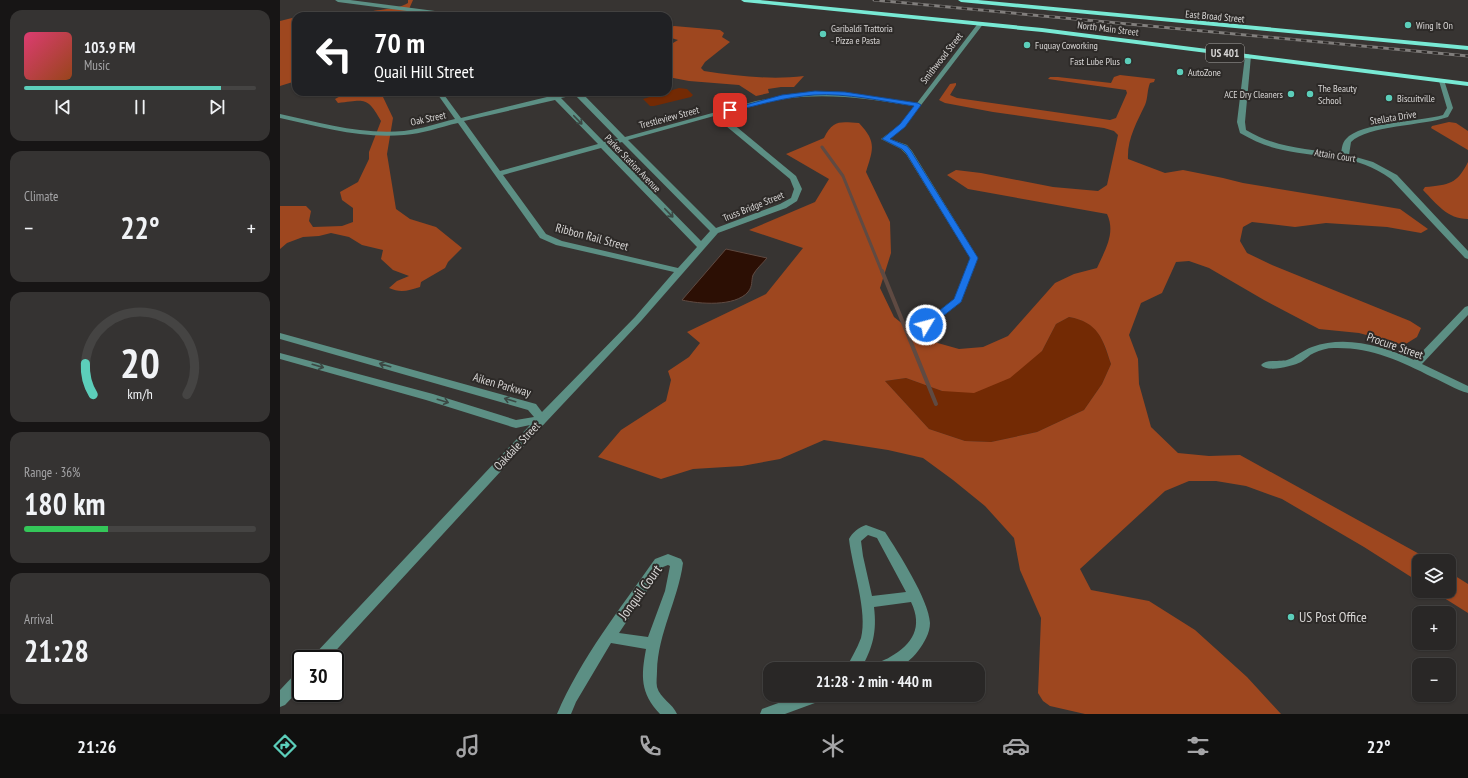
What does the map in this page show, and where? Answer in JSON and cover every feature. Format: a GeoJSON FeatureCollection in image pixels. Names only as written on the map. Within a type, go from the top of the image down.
{"type":"FeatureCollection","features":[{"type":"Feature","properties":{"kind":"main road","name":"North Main Street"},"geometry":{"type":"LineString","coordinates":[[744,0],[981,23],[1468,84]]}},
{"type":"Feature","properties":{"kind":"main road","name":"East Broad Street"},"geometry":{"type":"LineString","coordinates":[[961,0],[1468,48]]}},
{"type":"Feature","properties":{"kind":"street"},"geometry":{"type":"LineString","coordinates":[[338,0],[428,12]]}},
{"type":"Feature","properties":{"kind":"street","name":"Smithwood Street"},"geometry":{"type":"LineString","coordinates":[[926,325],[958,300],[974,258],[909,153],[904,147],[885,139],[903,126],[981,23]]}},
{"type":"Feature","properties":{"kind":"street","name":"Attain Court"},"geometry":{"type":"LineString","coordinates":[[1248,56],[1241,122],[1243,131],[1255,140],[1272,146],[1345,156],[1367,161],[1394,177],[1468,256]]}},
{"type":"Feature","properties":{"kind":"street","name":"Stellata Drive"},"geometry":{"type":"LineString","coordinates":[[1345,156],[1347,143],[1356,135],[1371,130],[1428,121],[1446,116],[1450,108],[1442,81]]}},
{"type":"Feature","properties":{"kind":"street","name":"Trestleview Street"},"geometry":{"type":"LineString","coordinates":[[499,174],[774,98],[815,93],[845,94],[918,105]]}},
{"type":"Feature","properties":{"kind":"street","name":"Ribbon Rail Street"},"geometry":{"type":"LineString","coordinates":[[442,96],[543,236],[551,240],[584,250],[679,272]]}},
{"type":"Feature","properties":{"kind":"street","name":"Oak Street"},"geometry":{"type":"LineString","coordinates":[[280,116],[354,132],[381,134],[406,133],[460,121],[550,96]]}},
{"type":"Feature","properties":{"kind":"street","name":"Parker Station Avenue"},"geometry":{"type":"LineString","coordinates":[[555,96],[702,247]]}},
{"type":"Feature","properties":{"kind":"street","name":"Parker Station Avenue"},"geometry":{"type":"LineString","coordinates":[[581,96],[715,231]]}},
{"type":"Feature","properties":{"kind":"street","name":"Truss Bridge Street"},"geometry":{"type":"LineString","coordinates":[[715,231],[783,206],[794,199],[798,189],[793,178],[716,114]]}},
{"type":"Feature","properties":{"kind":"street","name":"Oakdale Street"},"geometry":{"type":"LineString","coordinates":[[327,650],[542,419],[638,319],[715,231]]}},
{"type":"Feature","properties":{"kind":"street"},"geometry":{"type":"LineString","coordinates":[[1415,365],[1468,309]]}},
{"type":"Feature","properties":{"kind":"street","name":"Aiken Parkway"},"geometry":{"type":"LineString","coordinates":[[280,336],[532,407],[542,419]]}},
{"type":"Feature","properties":{"kind":"street","name":"Procure Street"},"geometry":{"type":"LineString","coordinates":[[1266,365],[1280,365],[1296,360],[1307,352],[1318,348],[1347,345],[1382,352],[1415,365],[1468,390]]}},
{"type":"Feature","properties":{"kind":"street"},"geometry":{"type":"LineString","coordinates":[[280,356],[429,397],[516,424],[542,419]]}},
{"type":"Feature","properties":{"kind":"street"},"geometry":{"type":"LineString","coordinates":[[857,662],[866,648],[870,634],[868,602],[855,552],[854,539],[866,530],[881,535],[904,572],[922,615],[922,630],[916,644],[906,655],[896,662]]}},
{"type":"Feature","properties":{"kind":"street","name":"Jonquil Court"},"geometry":{"type":"LineString","coordinates":[[564,714],[571,698],[608,637],[659,563],[668,559],[677,563],[676,571],[669,600],[652,644],[650,687],[662,707],[670,714]]}},
{"type":"Feature","properties":{"kind":"street"},"geometry":{"type":"LineString","coordinates":[[868,602],[914,596]]}},
{"type":"Feature","properties":{"kind":"street"},"geometry":{"type":"LineString","coordinates":[[608,637],[652,644]]}},
{"type":"Feature","properties":{"kind":"street"},"geometry":{"type":"LineString","coordinates":[[280,700],[292,687]]}},
{"type":"Feature","properties":{"kind":"street"},"geometry":{"type":"LineString","coordinates":[[767,714],[799,702]]}},
{"type":"Feature","properties":{"kind":"shaded area"},"geometry":{"type":"Polygon","coordinates":[[[408,0],[413,0],[408,12],[368,12],[396,8],[408,3],[408,0]]]}},
{"type":"Feature","properties":{"kind":"shaded area"},"geometry":{"type":"Polygon","coordinates":[[[292,18],[292,82],[280,86],[280,21],[292,18]]]}},
{"type":"Feature","properties":{"kind":"shaded area"},"geometry":{"type":"Polygon","coordinates":[[[672,27],[720,30],[724,33],[722,37],[730,42],[705,62],[701,68],[704,71],[754,77],[779,78],[804,76],[794,87],[768,89],[769,93],[756,96],[739,85],[689,81],[672,78],[672,44],[678,40],[672,38],[672,27]]]}},
{"type":"Feature","properties":{"kind":"shaded area"},"geometry":{"type":"Polygon","coordinates":[[[1120,75],[1155,79],[1154,82],[1150,83],[1146,102],[1131,138],[1128,159],[1165,173],[1183,170],[1243,183],[1400,209],[1428,229],[1421,233],[1387,227],[1326,223],[1295,227],[1252,222],[1243,227],[1240,241],[1247,253],[1272,265],[1410,321],[1421,328],[1417,337],[1404,345],[1359,333],[1319,329],[1264,300],[1209,268],[1189,261],[1176,262],[1162,293],[1141,303],[1129,335],[1138,359],[1139,384],[1151,427],[1178,453],[1209,456],[1240,455],[1419,554],[1412,554],[1412,578],[1364,547],[1282,499],[1246,486],[1216,481],[1189,481],[1165,491],[1080,569],[1091,590],[1149,601],[1195,630],[1247,677],[1281,714],[1085,714],[1050,706],[1043,701],[1038,693],[1041,618],[1020,570],[1014,538],[985,506],[923,458],[888,450],[824,440],[780,459],[742,466],[693,469],[661,479],[598,457],[621,430],[666,401],[671,380],[668,371],[689,357],[700,343],[687,332],[766,294],[803,248],[749,230],[815,202],[829,179],[786,154],[824,138],[827,132],[838,123],[859,123],[869,135],[871,141],[872,151],[866,172],[890,222],[891,253],[880,288],[894,317],[920,338],[959,349],[983,347],[1008,336],[1055,283],[1074,274],[1097,268],[1110,235],[1107,214],[968,189],[947,175],[956,170],[981,173],[1053,187],[1098,191],[1107,185],[1118,135],[1114,131],[1104,128],[993,112],[945,103],[939,100],[950,84],[956,83],[950,95],[957,98],[1110,120],[1116,118],[1127,93],[1126,90],[1048,79],[1050,77],[1058,77],[1111,83],[1114,77],[1120,75]],[[1069,317],[1056,324],[1042,351],[1010,378],[974,393],[942,391],[906,378],[885,381],[929,429],[965,441],[991,442],[1037,432],[1084,410],[1102,384],[1111,364],[1102,339],[1093,327],[1079,319],[1069,317]]]}},
{"type":"Feature","properties":{"kind":"shaded area"},"geometry":{"type":"Polygon","coordinates":[[[679,88],[687,89],[693,95],[691,97],[654,106],[650,106],[643,99],[653,96],[672,96],[672,90],[679,88]]]}},
{"type":"Feature","properties":{"kind":"shaded area"},"geometry":{"type":"Polygon","coordinates":[[[341,96],[384,96],[383,97],[393,118],[387,154],[396,209],[410,219],[436,227],[462,248],[448,262],[445,268],[421,282],[420,287],[404,291],[397,291],[389,288],[397,281],[409,276],[393,270],[381,259],[383,250],[362,245],[349,237],[331,233],[319,236],[303,237],[287,243],[280,249],[280,206],[306,206],[311,211],[309,221],[313,227],[342,226],[353,222],[353,208],[342,200],[340,192],[358,182],[369,159],[369,152],[381,121],[372,107],[364,102],[354,101],[338,103],[335,99],[341,96]]]}},
{"type":"Feature","properties":{"kind":"shaded area"},"geometry":{"type":"Polygon","coordinates":[[[1449,122],[1456,123],[1468,131],[1468,150],[1431,128],[1432,126],[1449,122]]]}},
{"type":"Feature","properties":{"kind":"shaded area"},"geometry":{"type":"Polygon","coordinates":[[[1468,162],[1468,219],[1448,214],[1423,190],[1425,187],[1446,184],[1456,179],[1468,162]]]}},
{"type":"Feature","properties":{"kind":"shaded area"},"geometry":{"type":"Polygon","coordinates":[[[726,249],[767,258],[753,275],[750,290],[742,297],[726,302],[698,303],[682,300],[726,249]]]}},
{"type":"Feature","properties":{"kind":"shaded area"},"geometry":{"type":"Polygon","coordinates":[[[1069,317],[1079,319],[1093,327],[1102,339],[1111,364],[1102,384],[1084,410],[1037,432],[991,442],[965,441],[929,429],[885,381],[906,378],[942,391],[1042,351],[1056,324],[1069,317]]]}},
{"type":"Feature","properties":{"kind":"shaded area"},"geometry":{"type":"Polygon","coordinates":[[[1456,576],[1468,584],[1468,613],[1444,598],[1456,598],[1456,576]]]}},
{"type":"Feature","properties":{"kind":"waterway"},"geometry":{"type":"LineString","coordinates":[[822,147],[843,176],[882,272]]}},
{"type":"Feature","properties":{"kind":"waterway"},"geometry":{"type":"LineString","coordinates":[[882,271],[936,404]]}},
{"type":"Feature","properties":{"kind":"railway"},"geometry":{"type":"LineString","coordinates":[[874,0],[1468,56]]}},
{"type":"Feature","properties":{"kind":"place","name":"Wing It On"},"geometry":{"type":"Point","coordinates":[1408,25]}},
{"type":"Feature","properties":{"kind":"place","name":"Garibaldi Trattoria - Pizza e Pasta"},"geometry":{"type":"Point","coordinates":[823,34]}},
{"type":"Feature","properties":{"kind":"place","name":"Fuquay Coworking"},"geometry":{"type":"Point","coordinates":[1027,45]}},
{"type":"Feature","properties":{"kind":"place","name":"Fast Lube Plus"},"geometry":{"type":"Point","coordinates":[1128,61]}},
{"type":"Feature","properties":{"kind":"place","name":"AutoZone"},"geometry":{"type":"Point","coordinates":[1180,72]}},
{"type":"Feature","properties":{"kind":"place","name":"ACE Dry Cleaners"},"geometry":{"type":"Point","coordinates":[1291,94]}},
{"type":"Feature","properties":{"kind":"place","name":"The Beauty School"},"geometry":{"type":"Point","coordinates":[1310,94]}},
{"type":"Feature","properties":{"kind":"place","name":"Biscuitville"},"geometry":{"type":"Point","coordinates":[1389,98]}},
{"type":"Feature","properties":{"kind":"place","name":"US Post Office"},"geometry":{"type":"Point","coordinates":[1291,617]}},
{"type":"Feature","properties":{"kind":"route"},"geometry":{"type":"LineString","coordinates":[[730,110],[790,95],[815,93],[845,94],[918,105],[903,126],[885,139],[904,147],[909,153],[974,258],[958,300],[926,325]]}}]}
